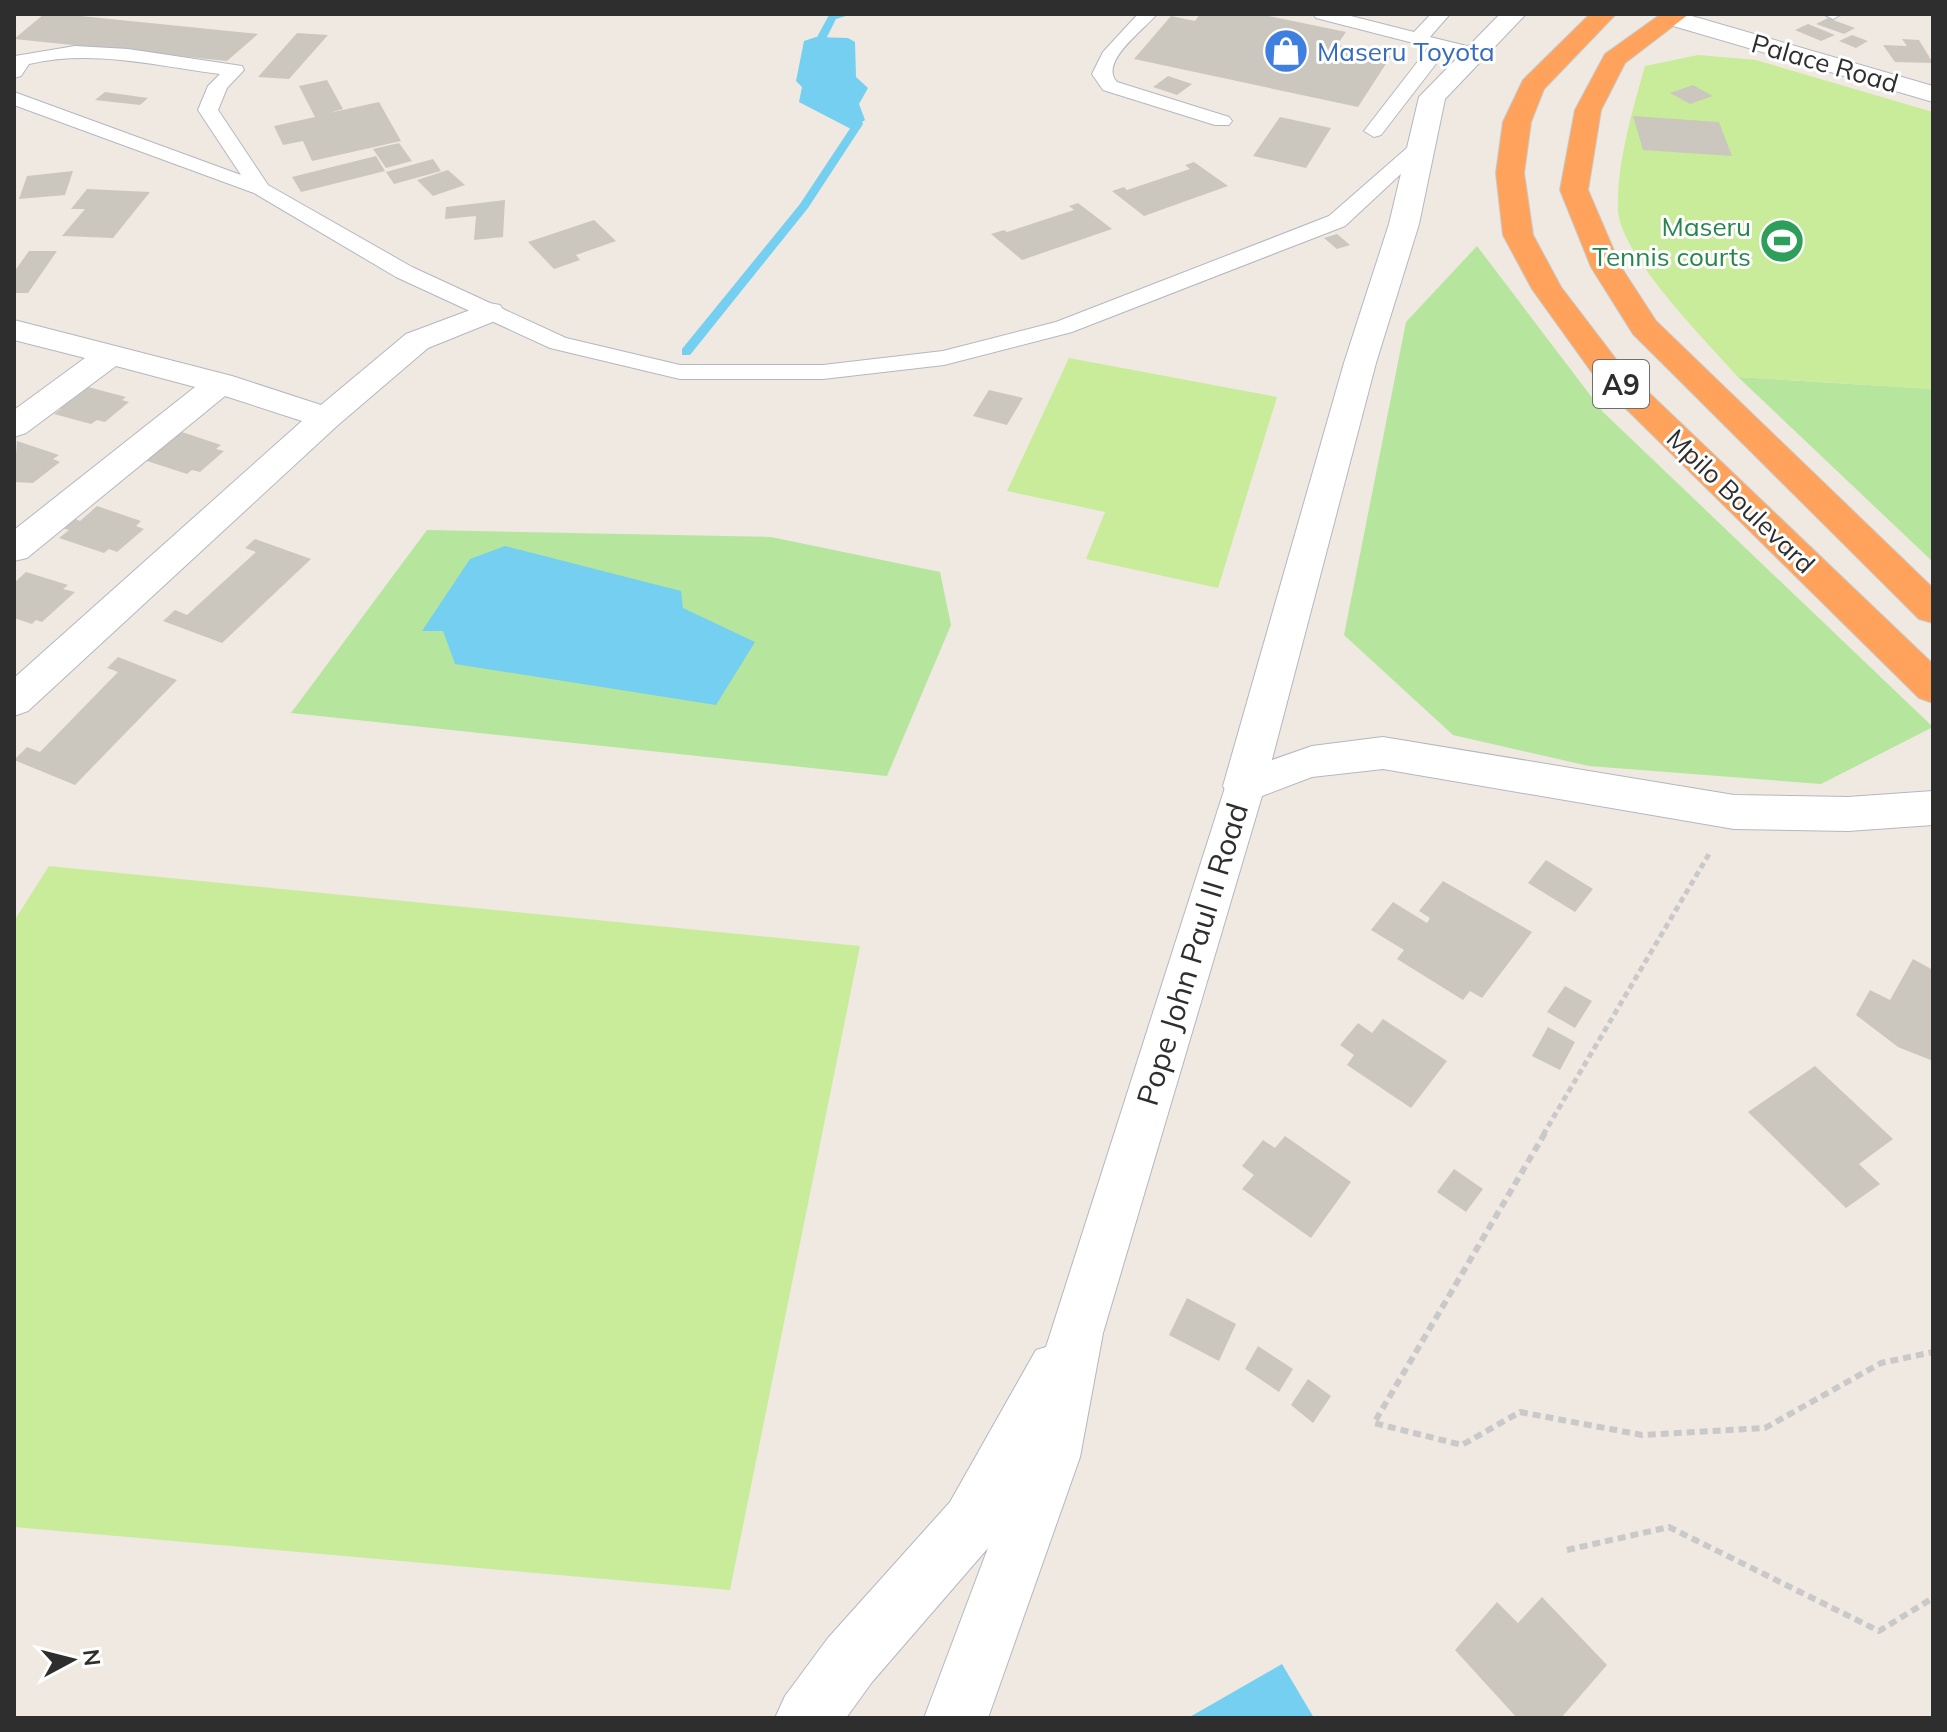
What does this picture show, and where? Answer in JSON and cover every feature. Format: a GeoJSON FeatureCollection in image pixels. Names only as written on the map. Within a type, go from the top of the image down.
{"type":"FeatureCollection","features":[{"type":"Feature","properties":{"kind":"highway","name":"Mpilo Boulevard"},"geometry":{"type":"LineString","coordinates":[[1604,14],[1532,86],[1517,122],[1510,173],[1518,235],[1547,289],[1610,374],[1933,688]]}},
{"type":"Feature","properties":{"kind":"highway","name":"Mpilo Boulevard"},"geometry":{"type":"LineString","coordinates":[[1674,16],[1614,59],[1588,110],[1574,190],[1606,267],[1644,327],[1933,610]]}},
{"type":"Feature","properties":{"kind":"street"},"geometry":{"type":"LineString","coordinates":[[1244,786],[1360,363],[1404,224],[1432,97],[1456,49],[1514,14]]}},
{"type":"Feature","properties":{"kind":"street","name":"Palace Road"},"geometry":{"type":"LineString","coordinates":[[1674,16],[1933,94]]}},
{"type":"Feature","properties":{"kind":"street"},"geometry":{"type":"LineString","coordinates":[[14,701],[326,418],[417,341],[489,312]]}},
{"type":"Feature","properties":{"kind":"street"},"geometry":{"type":"LineString","coordinates":[[14,330],[220,383],[326,418]]}},
{"type":"Feature","properties":{"kind":"street"},"geometry":{"type":"LineString","coordinates":[[14,426],[111,354]]}},
{"type":"Feature","properties":{"kind":"street"},"geometry":{"type":"LineString","coordinates":[[14,549],[220,383]]}},
{"type":"Feature","properties":{"kind":"street","name":"Pope John Paul II Road"},"geometry":{"type":"LineString","coordinates":[[956,1718],[1051,1457],[1076,1333],[1244,786],[1286,765],[1335,756],[1383,753],[1734,812],[1848,814],[1933,808]]}},
{"type":"Feature","properties":{"kind":"street","name":"Pope John Paul II Road"},"geometry":{"type":"LineString","coordinates":[[807,1718],[850,1660],[971,1523],[1076,1333]]}},
{"type":"Feature","properties":{"kind":"lane"},"geometry":{"type":"LineString","coordinates":[[1148,14],[1109,58],[1102,69],[1102,77],[1110,86],[1222,121]]}},
{"type":"Feature","properties":{"kind":"lane"},"geometry":{"type":"LineString","coordinates":[[1322,14],[1349,17],[1456,49]]}},
{"type":"Feature","properties":{"kind":"lane"},"geometry":{"type":"LineString","coordinates":[[1418,39],[1441,14]]}},
{"type":"Feature","properties":{"kind":"lane"},"geometry":{"type":"LineString","coordinates":[[14,72],[22,60],[53,51],[80,48],[235,70],[218,86],[208,110],[261,189]]}},
{"type":"Feature","properties":{"kind":"lane"},"geometry":{"type":"LineString","coordinates":[[1374,131],[1456,49]]}},
{"type":"Feature","properties":{"kind":"lane"},"geometry":{"type":"LineString","coordinates":[[14,98],[261,189],[404,272],[558,343],[680,372],[823,372],[944,358],[1064,327],[1337,221],[1423,144]]}},
{"type":"Feature","properties":{"kind":"path"},"geometry":{"type":"LineString","coordinates":[[1734,812],[1374,1423],[1462,1445],[1520,1412],[1642,1435],[1765,1428],[1881,1363],[1933,1352]]}},
{"type":"Feature","properties":{"kind":"path"},"geometry":{"type":"LineString","coordinates":[[1567,1550],[1669,1527],[1879,1631],[1933,1598]]}},
{"type":"Feature","properties":{"kind":"green space","name":"Maseru Tennis courts"},"geometry":{"type":"Polygon","coordinates":[[[1698,55],[1756,60],[1933,112],[1933,389],[1738,377],[1649,273],[1622,229],[1618,210],[1626,137],[1645,66],[1698,55]]]}},
{"type":"Feature","properties":{"kind":"green space"},"geometry":{"type":"Polygon","coordinates":[[[1477,246],[1603,412],[1933,727],[1821,784],[1589,766],[1453,735],[1344,635],[1406,322],[1477,246]]]}},
{"type":"Feature","properties":{"kind":"green space"},"geometry":{"type":"Polygon","coordinates":[[[1069,358],[1277,397],[1218,588],[1086,559],[1105,512],[1007,491],[1069,358]]]}},
{"type":"Feature","properties":{"kind":"green space"},"geometry":{"type":"Polygon","coordinates":[[[1738,377],[1933,389],[1933,562],[1738,377]]]}},
{"type":"Feature","properties":{"kind":"green space"},"geometry":{"type":"Polygon","coordinates":[[[427,530],[771,537],[940,572],[951,625],[887,776],[291,713],[427,530]]]}},
{"type":"Feature","properties":{"kind":"green space"},"geometry":{"type":"Polygon","coordinates":[[[49,866],[860,946],[730,1590],[14,1527],[14,921],[49,866]]]}},
{"type":"Feature","properties":{"kind":"water"},"geometry":{"type":"Polygon","coordinates":[[[816,37],[848,38],[855,42],[856,77],[868,88],[859,104],[865,120],[851,129],[799,102],[802,87],[796,81],[804,41],[816,37]]]}},
{"type":"Feature","properties":{"kind":"water"},"geometry":{"type":"Polygon","coordinates":[[[505,546],[681,591],[683,608],[755,642],[716,705],[455,664],[443,631],[422,631],[470,559],[505,546]]]}},
{"type":"Feature","properties":{"kind":"water"},"geometry":{"type":"Polygon","coordinates":[[[1282,1664],[1314,1718],[1188,1718],[1282,1664]]]}},
{"type":"Feature","properties":{"kind":"building"},"geometry":{"type":"Polygon","coordinates":[[[44,14],[258,34],[227,61],[14,39],[44,14]]]}},
{"type":"Feature","properties":{"kind":"building"},"geometry":{"type":"Polygon","coordinates":[[[1200,14],[1259,14],[1346,32],[1337,45],[1391,56],[1358,107],[1134,59],[1171,16],[1195,21],[1200,14]]]}},
{"type":"Feature","properties":{"kind":"building"},"geometry":{"type":"Polygon","coordinates":[[[1828,18],[1855,28],[1844,34],[1816,24],[1828,18]]]}},
{"type":"Feature","properties":{"kind":"building"},"geometry":{"type":"Polygon","coordinates":[[[1808,24],[1835,35],[1821,41],[1795,30],[1808,24]]]}},
{"type":"Feature","properties":{"kind":"building"},"geometry":{"type":"Polygon","coordinates":[[[297,33],[328,35],[289,79],[258,77],[297,33]]]}},
{"type":"Feature","properties":{"kind":"building"},"geometry":{"type":"Polygon","coordinates":[[[1852,35],[1868,41],[1856,48],[1839,41],[1852,35]]]}},
{"type":"Feature","properties":{"kind":"building"},"geometry":{"type":"Polygon","coordinates":[[[1902,39],[1919,40],[1933,63],[1895,62],[1883,45],[1907,46],[1902,39]]]}},
{"type":"Feature","properties":{"kind":"building"},"geometry":{"type":"Polygon","coordinates":[[[1168,76],[1192,84],[1177,95],[1153,87],[1168,76]]]}},
{"type":"Feature","properties":{"kind":"building"},"geometry":{"type":"Polygon","coordinates":[[[327,80],[343,109],[329,113],[379,102],[401,141],[312,161],[303,141],[283,145],[274,126],[315,117],[299,86],[327,80]]]}},
{"type":"Feature","properties":{"kind":"building"},"geometry":{"type":"Polygon","coordinates":[[[1693,85],[1713,96],[1690,104],[1670,93],[1693,85]]]}},
{"type":"Feature","properties":{"kind":"building"},"geometry":{"type":"Polygon","coordinates":[[[105,92],[148,98],[140,105],[95,100],[105,92]]]}},
{"type":"Feature","properties":{"kind":"building"},"geometry":{"type":"Polygon","coordinates":[[[1633,116],[1719,122],[1732,156],[1643,150],[1633,116]]]}},
{"type":"Feature","properties":{"kind":"building"},"geometry":{"type":"Polygon","coordinates":[[[1280,117],[1331,128],[1306,168],[1253,156],[1280,117]]]}},
{"type":"Feature","properties":{"kind":"building"},"geometry":{"type":"Polygon","coordinates":[[[399,143],[412,161],[386,168],[373,149],[399,143]]]}},
{"type":"Feature","properties":{"kind":"building"},"geometry":{"type":"Polygon","coordinates":[[[376,156],[385,171],[301,192],[292,177],[376,156]]]}},
{"type":"Feature","properties":{"kind":"building"},"geometry":{"type":"Polygon","coordinates":[[[433,159],[441,171],[394,184],[386,172],[433,159]]]}},
{"type":"Feature","properties":{"kind":"building"},"geometry":{"type":"Polygon","coordinates":[[[1194,162],[1228,186],[1144,216],[1112,191],[1124,187],[1127,190],[1190,169],[1185,165],[1194,162]]]}},
{"type":"Feature","properties":{"kind":"building"},"geometry":{"type":"Polygon","coordinates":[[[448,170],[465,185],[433,196],[417,180],[448,170]]]}},
{"type":"Feature","properties":{"kind":"building"},"geometry":{"type":"Polygon","coordinates":[[[73,171],[65,195],[19,199],[27,176],[73,171]]]}},
{"type":"Feature","properties":{"kind":"building"},"geometry":{"type":"Polygon","coordinates":[[[87,189],[150,192],[113,238],[62,236],[85,209],[71,209],[87,189]]]}},
{"type":"Feature","properties":{"kind":"building"},"geometry":{"type":"Polygon","coordinates":[[[505,200],[503,237],[474,240],[476,216],[445,219],[446,207],[505,200]]]}},
{"type":"Feature","properties":{"kind":"building"},"geometry":{"type":"Polygon","coordinates":[[[1078,203],[1112,229],[1022,260],[991,234],[1007,232],[1074,210],[1069,206],[1078,203]]]}},
{"type":"Feature","properties":{"kind":"building"},"geometry":{"type":"Polygon","coordinates":[[[594,220],[616,241],[576,255],[580,260],[554,269],[528,242],[594,220]]]}},
{"type":"Feature","properties":{"kind":"building"},"geometry":{"type":"Polygon","coordinates":[[[1337,234],[1350,245],[1337,249],[1324,238],[1337,234]]]}},
{"type":"Feature","properties":{"kind":"building"},"geometry":{"type":"Polygon","coordinates":[[[29,251],[57,251],[28,293],[14,293],[14,272],[29,251]]]}},
{"type":"Feature","properties":{"kind":"building"},"geometry":{"type":"Polygon","coordinates":[[[88,387],[126,397],[122,400],[129,402],[105,422],[97,420],[91,424],[54,414],[61,409],[55,407],[65,399],[72,400],[88,387]]]}},
{"type":"Feature","properties":{"kind":"building"},"geometry":{"type":"Polygon","coordinates":[[[989,390],[1023,398],[1007,425],[973,416],[989,390]]]}},
{"type":"Feature","properties":{"kind":"building"},"geometry":{"type":"Polygon","coordinates":[[[179,431],[221,445],[216,449],[224,451],[200,472],[192,470],[187,474],[144,460],[179,431]]]}},
{"type":"Feature","properties":{"kind":"building"},"geometry":{"type":"Polygon","coordinates":[[[17,441],[59,455],[53,459],[60,462],[33,483],[14,482],[17,441]]]}},
{"type":"Feature","properties":{"kind":"building"},"geometry":{"type":"Polygon","coordinates":[[[97,506],[141,521],[136,526],[144,529],[117,552],[109,549],[104,553],[59,538],[69,530],[61,528],[73,518],[80,521],[97,506]]]}},
{"type":"Feature","properties":{"kind":"building"},"geometry":{"type":"Polygon","coordinates":[[[255,539],[311,559],[222,643],[163,621],[175,610],[187,615],[256,552],[245,548],[255,539]]]}},
{"type":"Feature","properties":{"kind":"building"},"geometry":{"type":"Polygon","coordinates":[[[26,572],[68,585],[63,589],[75,592],[42,622],[36,620],[32,624],[14,618],[14,583],[26,572]]]}},
{"type":"Feature","properties":{"kind":"building"},"geometry":{"type":"Polygon","coordinates":[[[118,657],[177,680],[75,785],[14,760],[27,747],[40,752],[118,672],[107,668],[118,657]]]}},
{"type":"Feature","properties":{"kind":"building"},"geometry":{"type":"Polygon","coordinates":[[[1546,860],[1593,889],[1575,912],[1528,883],[1546,860]]]}},
{"type":"Feature","properties":{"kind":"building"},"geometry":{"type":"Polygon","coordinates":[[[1443,881],[1532,932],[1482,998],[1470,991],[1463,1000],[1397,959],[1404,950],[1371,930],[1393,902],[1427,923],[1430,918],[1419,911],[1443,881]]]}},
{"type":"Feature","properties":{"kind":"building"},"geometry":{"type":"Polygon","coordinates":[[[1913,959],[1933,970],[1933,1061],[1898,1047],[1856,1015],[1870,990],[1890,1000],[1913,959]]]}},
{"type":"Feature","properties":{"kind":"building"},"geometry":{"type":"Polygon","coordinates":[[[1565,986],[1592,1001],[1575,1028],[1547,1012],[1565,986]]]}},
{"type":"Feature","properties":{"kind":"building"},"geometry":{"type":"Polygon","coordinates":[[[1383,1019],[1447,1061],[1411,1108],[1347,1065],[1354,1055],[1340,1045],[1358,1023],[1372,1033],[1383,1019]]]}},
{"type":"Feature","properties":{"kind":"building"},"geometry":{"type":"Polygon","coordinates":[[[1548,1027],[1575,1042],[1560,1070],[1532,1056],[1548,1027]]]}},
{"type":"Feature","properties":{"kind":"building"},"geometry":{"type":"Polygon","coordinates":[[[1815,1066],[1893,1139],[1859,1164],[1880,1184],[1846,1208],[1748,1112],[1815,1066]]]}},
{"type":"Feature","properties":{"kind":"building"},"geometry":{"type":"Polygon","coordinates":[[[1285,1136],[1351,1182],[1311,1238],[1242,1189],[1254,1175],[1242,1166],[1263,1140],[1275,1148],[1285,1136]]]}},
{"type":"Feature","properties":{"kind":"building"},"geometry":{"type":"Polygon","coordinates":[[[1454,1169],[1483,1189],[1466,1212],[1437,1192],[1454,1169]]]}},
{"type":"Feature","properties":{"kind":"building"},"geometry":{"type":"Polygon","coordinates":[[[1187,1298],[1236,1324],[1219,1361],[1169,1335],[1187,1298]]]}},
{"type":"Feature","properties":{"kind":"building"},"geometry":{"type":"Polygon","coordinates":[[[1258,1346],[1293,1369],[1279,1392],[1245,1369],[1258,1346]]]}},
{"type":"Feature","properties":{"kind":"building"},"geometry":{"type":"Polygon","coordinates":[[[1308,1379],[1331,1396],[1313,1423],[1291,1405],[1308,1379]]]}},
{"type":"Feature","properties":{"kind":"building"},"geometry":{"type":"Polygon","coordinates":[[[1542,1597],[1607,1665],[1561,1718],[1517,1718],[1455,1650],[1497,1602],[1518,1623],[1542,1597]]]}},
{"type":"Feature","properties":{"kind":"waterway"},"geometry":{"type":"LineString","coordinates":[[829,54],[822,37],[832,17],[847,14]]}},
{"type":"Feature","properties":{"kind":"waterway"},"geometry":{"type":"LineString","coordinates":[[686,352],[804,206],[858,124],[850,105]]}},
{"type":"Feature","properties":{"kind":"place","name":"Maseru Toyota"},"geometry":{"type":"Point","coordinates":[1286,51]}},
{"type":"Feature","properties":{"kind":"place","name":"Maseru Tennis courts"},"geometry":{"type":"Point","coordinates":[1782,241]}}]}
